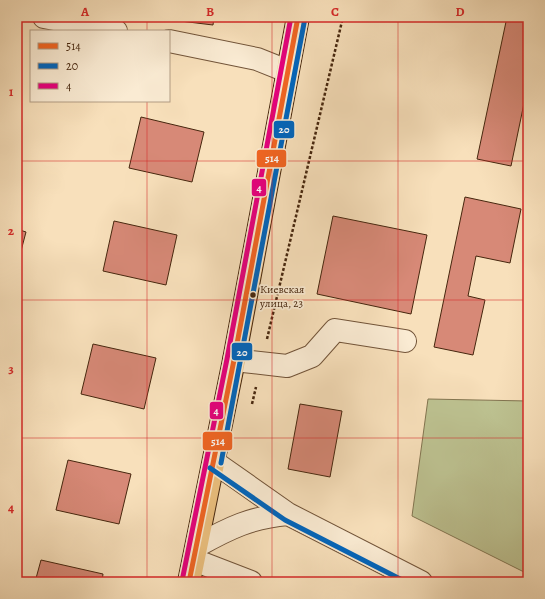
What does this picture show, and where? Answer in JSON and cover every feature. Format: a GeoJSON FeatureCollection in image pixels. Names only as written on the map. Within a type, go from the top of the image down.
{"type":"FeatureCollection","features":[{"type":"Feature","properties":{"kind":"main road"},"geometry":{"type":"LineString","coordinates":[[189,582],[234,360],[298,17]]}},
{"type":"Feature","properties":{"kind":"street"},"geometry":{"type":"LineString","coordinates":[[44,17],[111,30]]}},
{"type":"Feature","properties":{"kind":"street"},"geometry":{"type":"LineString","coordinates":[[170,41],[257,59],[287,71]]}},
{"type":"Feature","properties":{"kind":"street"},"geometry":{"type":"LineString","coordinates":[[234,360],[287,366],[312,356],[335,330],[405,341]]}},
{"type":"Feature","properties":{"kind":"street"},"geometry":{"type":"LineString","coordinates":[[214,462],[288,514],[417,581]]}},
{"type":"Feature","properties":{"kind":"street"},"geometry":{"type":"LineString","coordinates":[[251,582],[195,553],[232,527],[250,520],[288,514]]}},
{"type":"Feature","properties":{"kind":"path"},"geometry":{"type":"LineString","coordinates":[[252,407],[343,17]]}},
{"type":"Feature","properties":{"kind":"green space"},"geometry":{"type":"Polygon","coordinates":[[[428,399],[528,401],[528,574],[412,516],[428,399]]]}},
{"type":"Feature","properties":{"kind":"building"},"geometry":{"type":"Polygon","coordinates":[[[147,17],[214,17],[213,25],[147,17]]]}},
{"type":"Feature","properties":{"kind":"building"},"geometry":{"type":"Polygon","coordinates":[[[507,17],[528,17],[528,84],[511,166],[477,159],[507,17]]]}},
{"type":"Feature","properties":{"kind":"building"},"geometry":{"type":"Polygon","coordinates":[[[141,117],[204,132],[192,182],[129,168],[141,117]]]}},
{"type":"Feature","properties":{"kind":"building"},"geometry":{"type":"Polygon","coordinates":[[[465,197],[521,209],[510,263],[476,256],[468,296],[485,300],[473,355],[434,347],[465,197]]]}},
{"type":"Feature","properties":{"kind":"building"},"geometry":{"type":"Polygon","coordinates":[[[333,216],[427,235],[411,314],[317,294],[333,216]]]}},
{"type":"Feature","properties":{"kind":"building"},"geometry":{"type":"Polygon","coordinates":[[[114,221],[177,235],[166,285],[103,271],[114,221]]]}},
{"type":"Feature","properties":{"kind":"building"},"geometry":{"type":"Polygon","coordinates":[[[17,229],[26,232],[17,266],[17,229]]]}},
{"type":"Feature","properties":{"kind":"building"},"geometry":{"type":"Polygon","coordinates":[[[93,344],[156,358],[144,409],[81,394],[93,344]]]}},
{"type":"Feature","properties":{"kind":"building"},"geometry":{"type":"Polygon","coordinates":[[[300,404],[342,411],[330,477],[288,469],[300,404]]]}},
{"type":"Feature","properties":{"kind":"building"},"geometry":{"type":"Polygon","coordinates":[[[68,460],[131,474],[119,524],[56,510],[68,460]]]}},
{"type":"Feature","properties":{"kind":"building"},"geometry":{"type":"Polygon","coordinates":[[[41,560],[103,574],[102,582],[35,582],[41,560]]]}},
{"type":"Feature","properties":{"kind":"transit line","name":"4"},"geometry":{"type":"LineString","coordinates":[[182,581],[227,359],[291,17]]}},
{"type":"Feature","properties":{"kind":"transit line","name":"514"},"geometry":{"type":"LineString","coordinates":[[189,582],[234,360],[298,17]]}},
{"type":"Feature","properties":{"kind":"transit line","name":"20"},"geometry":{"type":"LineString","coordinates":[[221,463],[305,18]]}},
{"type":"Feature","properties":{"kind":"transit line","name":"20"},"geometry":{"type":"LineString","coordinates":[[210,468],[285,520],[406,582]]}},
{"type":"Feature","properties":{"kind":"place","name":"Киевская улица, 23"},"geometry":{"type":"Point","coordinates":[253,295]}}]}
